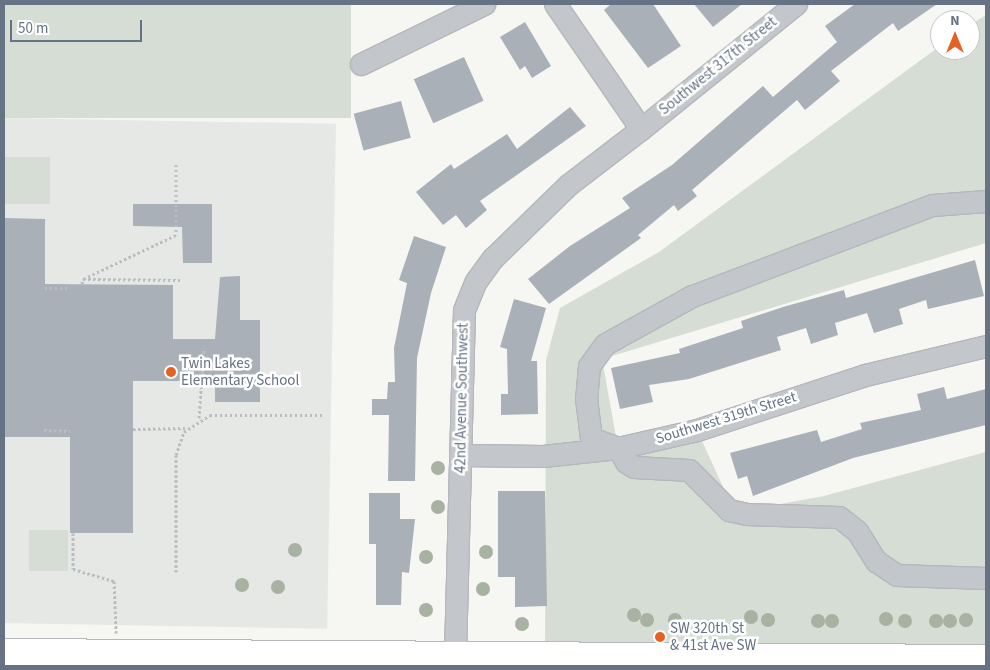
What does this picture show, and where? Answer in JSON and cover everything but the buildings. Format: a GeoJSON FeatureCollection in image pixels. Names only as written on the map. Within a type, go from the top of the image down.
{"type":"FeatureCollection","features":[{"type":"Feature","properties":{"kind":"main road"},"geometry":{"type":"LineString","coordinates":[[4,652],[103,657],[311,660],[455,654],[737,661],[986,658]]}},
{"type":"Feature","properties":{"kind":"street"},"geometry":{"type":"LineString","coordinates":[[361,64],[484,4]]}},
{"type":"Feature","properties":{"kind":"street"},"geometry":{"type":"LineString","coordinates":[[555,4],[641,129]]}},
{"type":"Feature","properties":{"kind":"street","name":"Southwest 317th Street"},"geometry":{"type":"LineString","coordinates":[[641,129],[796,4]]}},
{"type":"Feature","properties":{"kind":"street","name":"42nd Avenue Southwest"},"geometry":{"type":"LineString","coordinates":[[455,654],[460,455],[460,349],[464,310],[476,281],[568,185],[641,129]]}},
{"type":"Feature","properties":{"kind":"street"},"geometry":{"type":"LineString","coordinates":[[986,201],[945,202],[868,227],[733,278],[618,334],[589,366],[586,398],[591,438],[618,448],[626,462],[634,467],[689,470],[729,510],[739,514],[839,517],[857,531],[876,561],[897,575],[986,578]]}},
{"type":"Feature","properties":{"kind":"street","name":"Southwest 319th Street"},"geometry":{"type":"LineString","coordinates":[[460,455],[543,456],[618,448],[697,430],[865,375],[986,346]]}},
{"type":"Feature","properties":{"kind":"path"},"geometry":{"type":"LineString","coordinates":[[83,279],[176,235],[176,164]]}},
{"type":"Feature","properties":{"kind":"path"},"geometry":{"type":"LineString","coordinates":[[83,279],[180,280]]}},
{"type":"Feature","properties":{"kind":"path"},"geometry":{"type":"LineString","coordinates":[[82,284],[83,279]]}},
{"type":"Feature","properties":{"kind":"path"},"geometry":{"type":"LineString","coordinates":[[45,288],[70,288]]}},
{"type":"Feature","properties":{"kind":"path"},"geometry":{"type":"LineString","coordinates":[[199,418],[204,348]]}},
{"type":"Feature","properties":{"kind":"path"},"geometry":{"type":"LineString","coordinates":[[176,572],[176,454],[188,427],[199,418],[325,415]]}},
{"type":"Feature","properties":{"kind":"path"},"geometry":{"type":"LineString","coordinates":[[133,429],[188,427]]}},
{"type":"Feature","properties":{"kind":"path"},"geometry":{"type":"LineString","coordinates":[[44,430],[70,431]]}},
{"type":"Feature","properties":{"kind":"path"},"geometry":{"type":"LineString","coordinates":[[73,533],[73,569],[114,581],[103,657]]}},
{"type":"Feature","properties":{"kind":"shaded area"},"geometry":{"type":"Polygon","coordinates":[[[4,4],[351,4],[351,118],[4,118],[4,4]]]}},
{"type":"Feature","properties":{"kind":"shaded area"},"geometry":{"type":"Polygon","coordinates":[[[986,15],[986,243],[602,359],[618,448],[697,430],[729,500],[752,509],[824,496],[986,452],[986,658],[545,655],[546,360],[560,308],[659,252],[930,53],[930,60],[980,60],[980,19],[986,15]]]}},
{"type":"Feature","properties":{"kind":"shaded area","name":"Twin Lakes Elementary School"},"geometry":{"type":"Polygon","coordinates":[[[4,118],[336,124],[327,629],[4,623],[4,118]]]}},
{"type":"Feature","properties":{"kind":"shaded area"},"geometry":{"type":"Polygon","coordinates":[[[4,157],[50,157],[50,204],[4,204],[4,157]]]}},
{"type":"Feature","properties":{"kind":"shaded area"},"geometry":{"type":"Polygon","coordinates":[[[29,530],[68,530],[68,571],[29,571],[29,530]]]}},
{"type":"Feature","properties":{"kind":"place","name":"Twin Lakes Elementary School"},"geometry":{"type":"Point","coordinates":[171,372]}},
{"type":"Feature","properties":{"kind":"place","name":"SW 320th St & 41st Ave SW"},"geometry":{"type":"Point","coordinates":[660,637]}}]}
